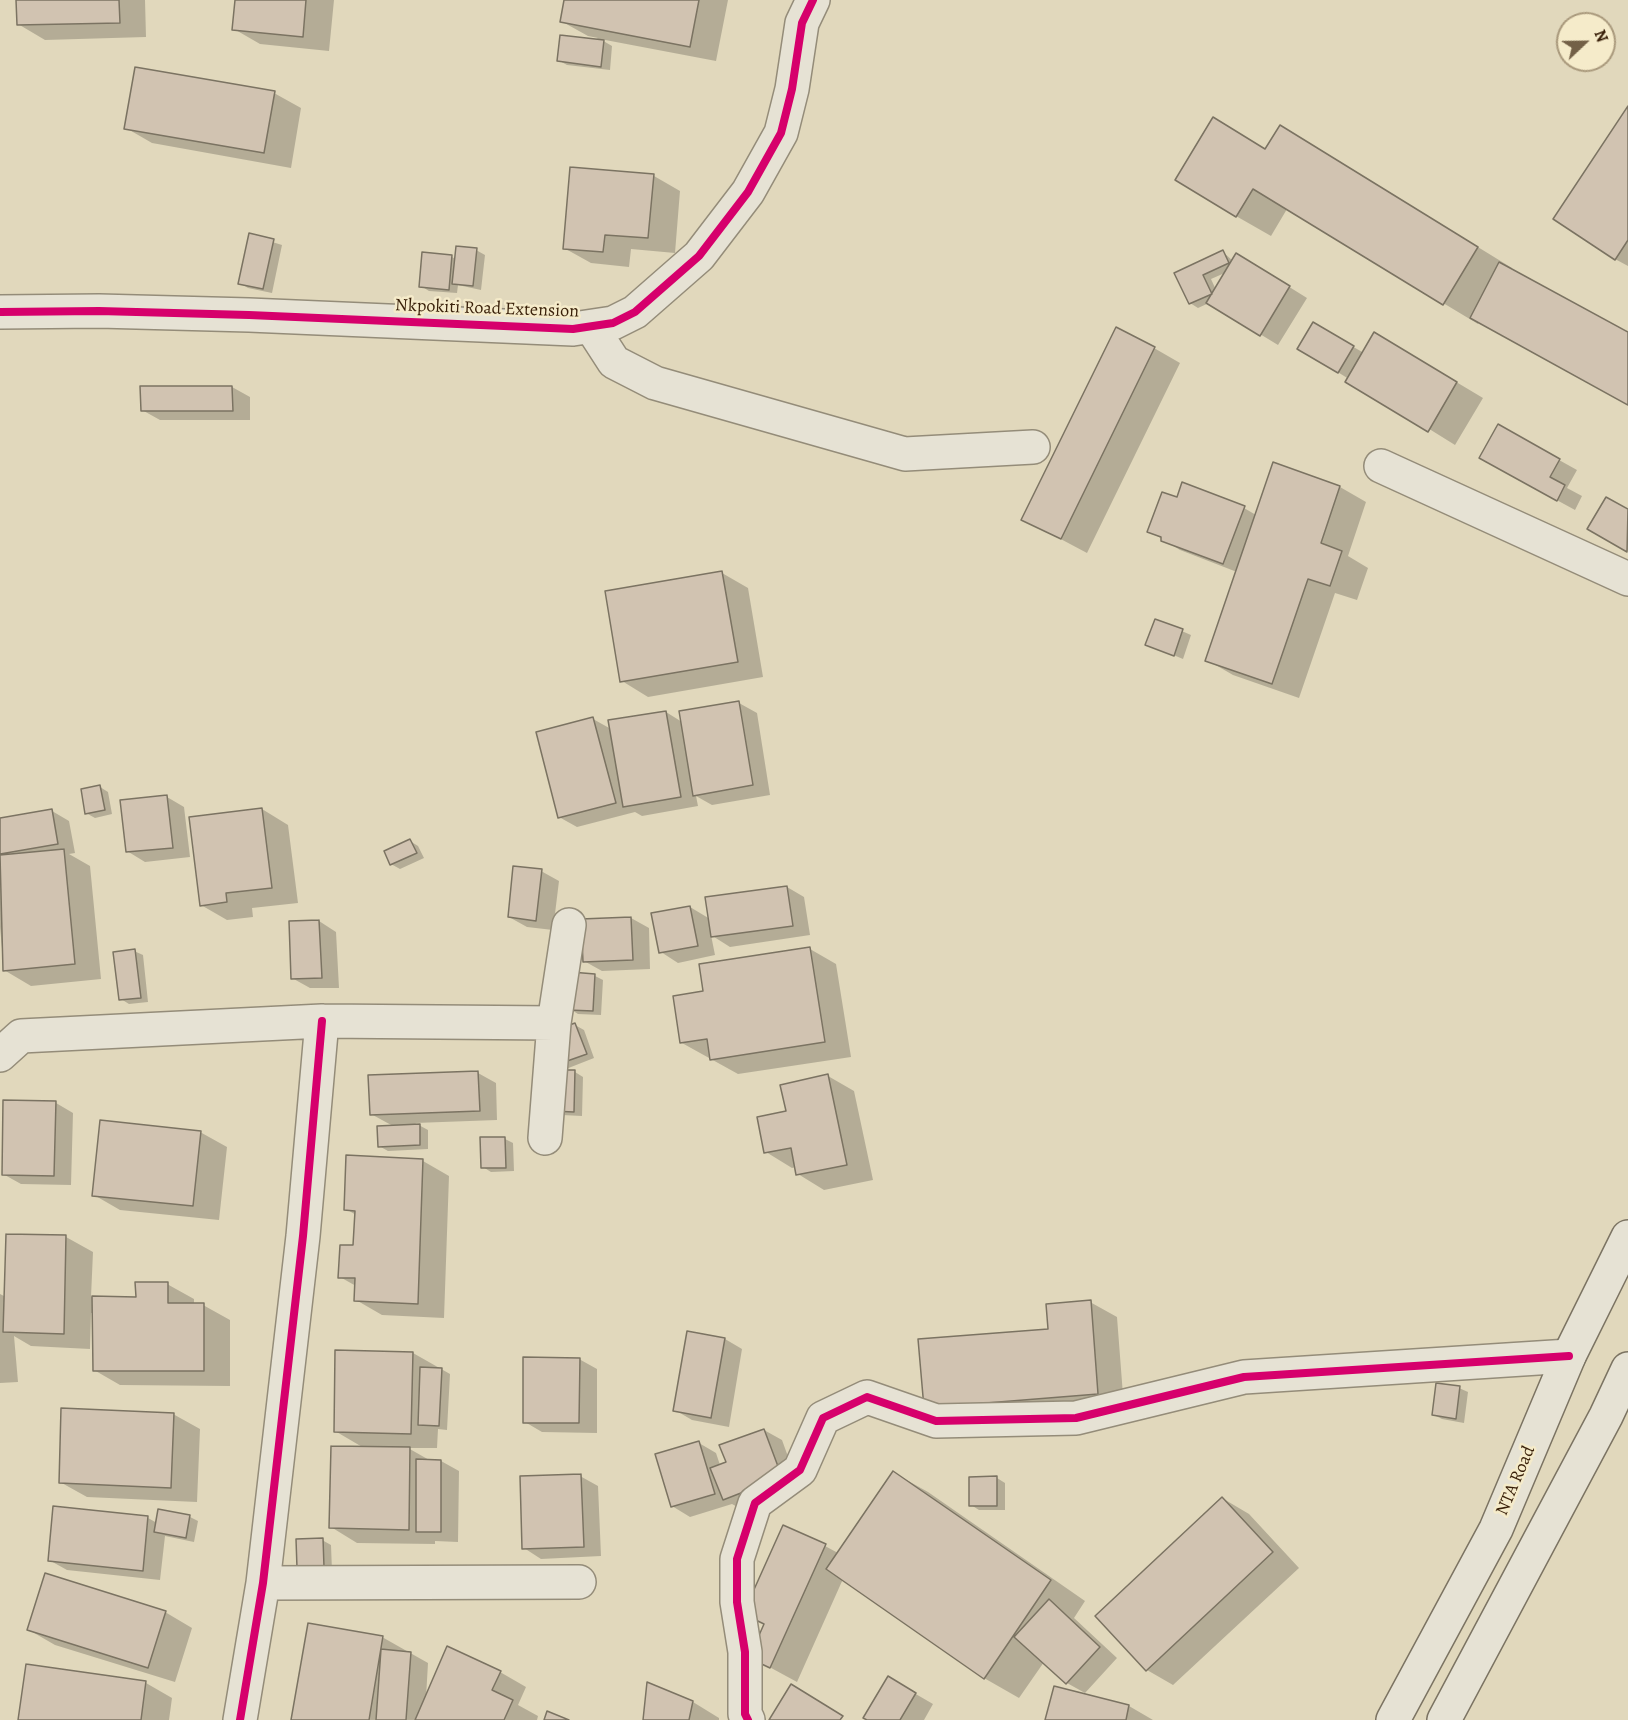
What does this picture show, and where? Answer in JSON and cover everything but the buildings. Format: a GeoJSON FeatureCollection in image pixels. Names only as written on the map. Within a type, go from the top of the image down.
{"type":"FeatureCollection","features":[{"type":"Feature","properties":{"kind":"street","name":"Nkpokiti Road Extension"},"geometry":{"type":"LineString","coordinates":[[0,312],[191,313],[592,328],[613,323],[635,312],[699,256],[748,192],[781,133],[792,88],[802,23],[813,0]]}},
{"type":"Feature","properties":{"kind":"street"},"geometry":{"type":"LineString","coordinates":[[592,328],[614,362],[655,383],[905,454],[1033,447]]}},
{"type":"Feature","properties":{"kind":"street"},"geometry":{"type":"LineString","coordinates":[[1381,466],[1628,579]]}},
{"type":"Feature","properties":{"kind":"street"},"geometry":{"type":"LineString","coordinates":[[545,1138],[554,1023],[569,925]]}},
{"type":"Feature","properties":{"kind":"street"},"geometry":{"type":"LineString","coordinates":[[0,1055],[21,1036],[322,1021],[554,1023]]}},
{"type":"Feature","properties":{"kind":"street"},"geometry":{"type":"LineString","coordinates":[[240,1720],[262,1583],[303,1236],[322,1021]]}},
{"type":"Feature","properties":{"kind":"street","name":"NTA Road"},"geometry":{"type":"LineString","coordinates":[[1393,1720],[1496,1529],[1569,1356],[1628,1237]]}},
{"type":"Feature","properties":{"kind":"street"},"geometry":{"type":"LineString","coordinates":[[748,1720],[745,1714],[745,1652],[737,1602],[737,1559],[755,1503],[800,1470],[823,1418],[867,1397],[936,1421],[1076,1418],[1244,1377],[1569,1356]]}},
{"type":"Feature","properties":{"kind":"street"},"geometry":{"type":"LineString","coordinates":[[1444,1720],[1606,1416],[1628,1369]]}},
{"type":"Feature","properties":{"kind":"street"},"geometry":{"type":"LineString","coordinates":[[262,1583],[579,1582]]}},
{"type":"Feature","properties":{"kind":"cycle path"},"geometry":{"type":"LineString","coordinates":[[0,312],[99,311],[249,315],[573,329],[613,323],[635,312],[699,256],[748,192],[781,133],[792,89],[802,23],[813,0]]}},
{"type":"Feature","properties":{"kind":"cycle path"},"geometry":{"type":"LineString","coordinates":[[240,1720],[263,1583],[303,1236],[322,1021]]}},
{"type":"Feature","properties":{"kind":"cycle path"},"geometry":{"type":"LineString","coordinates":[[748,1720],[745,1714],[745,1652],[737,1602],[737,1559],[755,1503],[800,1470],[823,1418],[867,1397],[936,1421],[1076,1418],[1244,1377],[1569,1356]]}}]}
